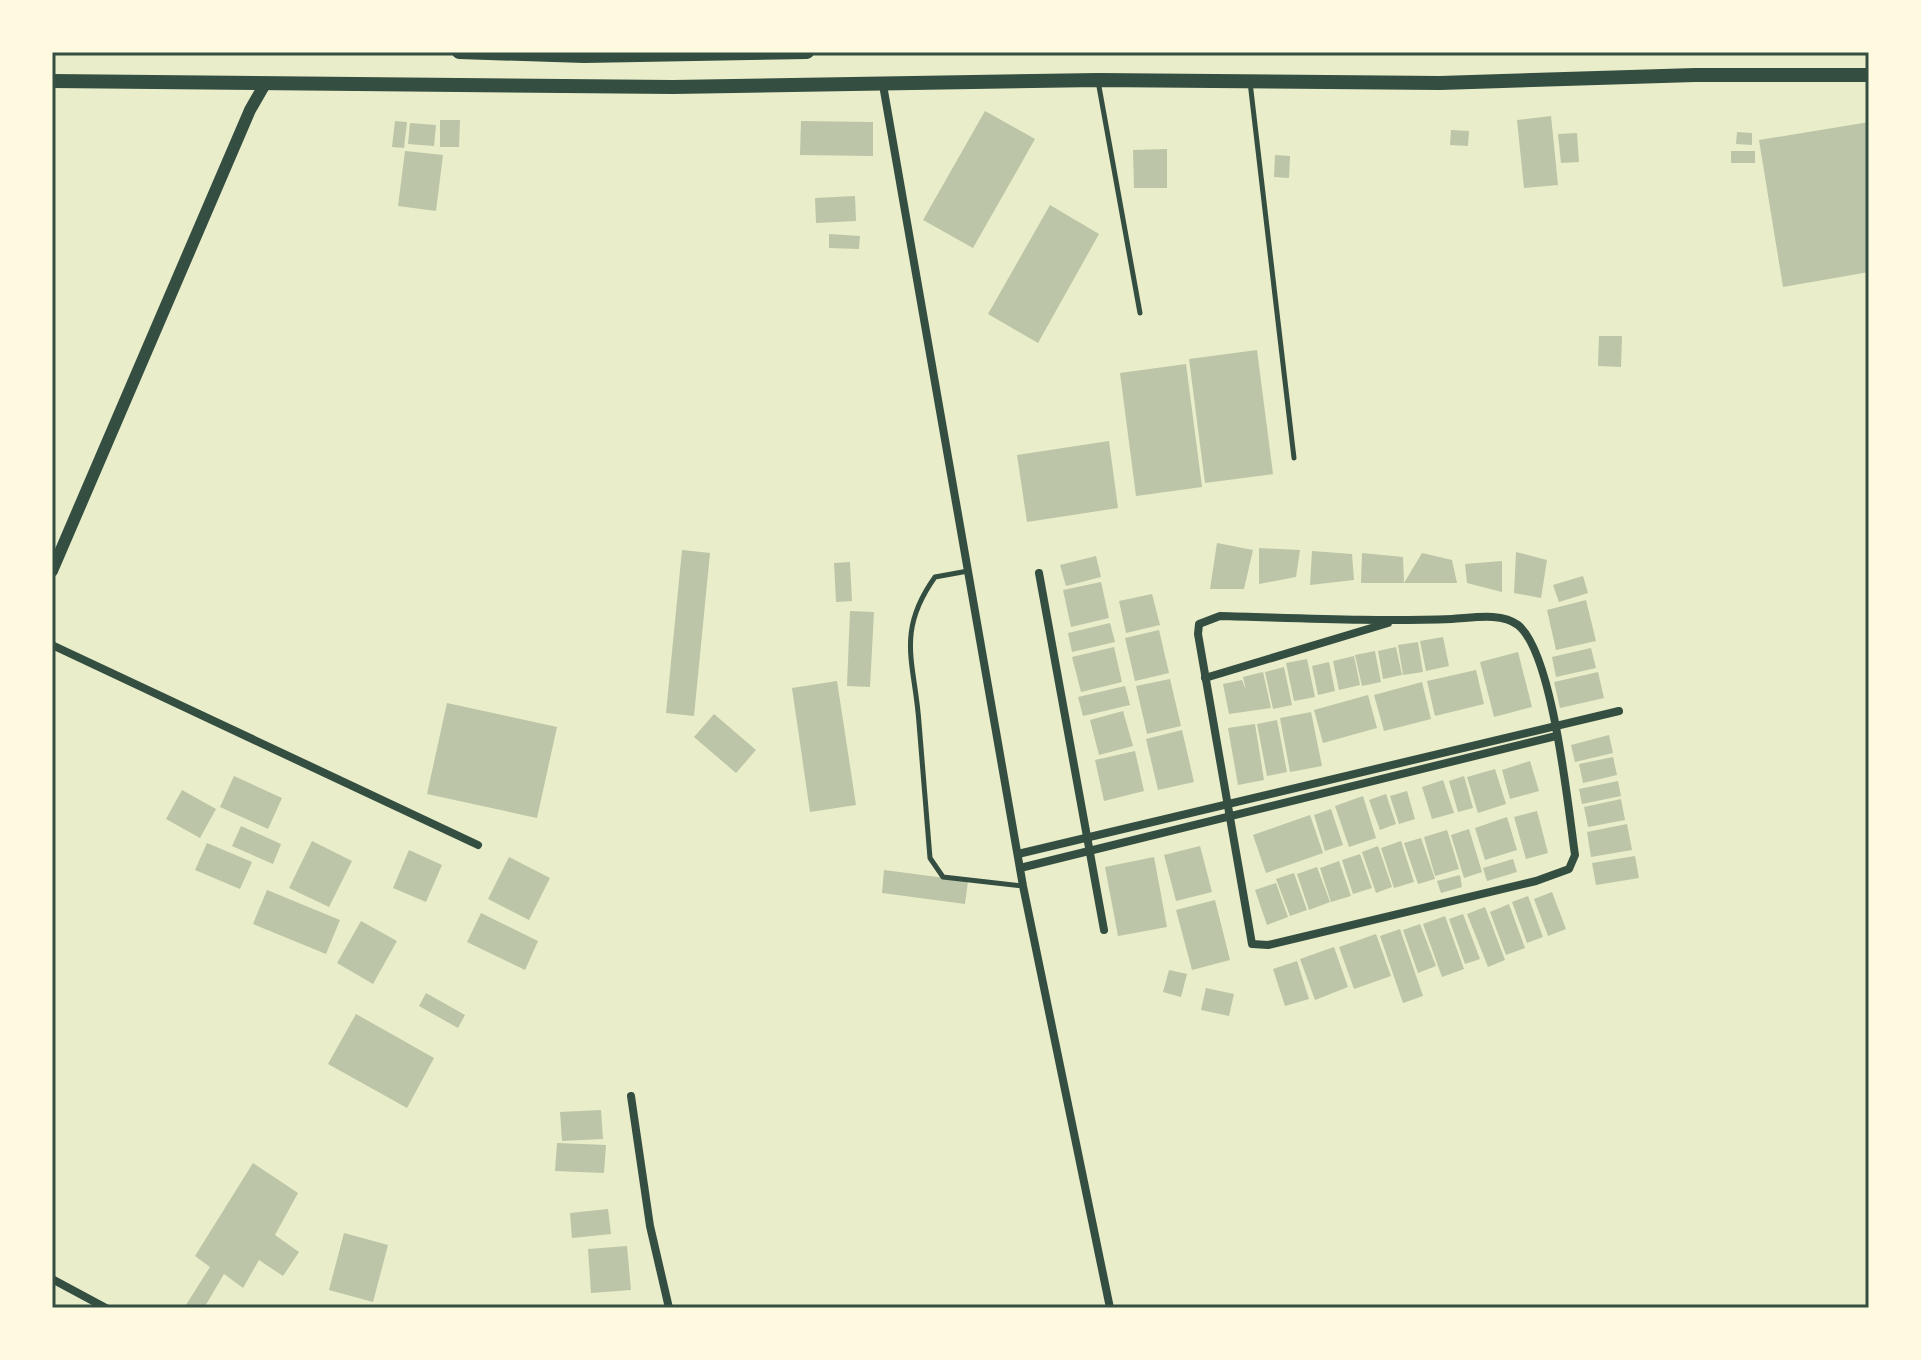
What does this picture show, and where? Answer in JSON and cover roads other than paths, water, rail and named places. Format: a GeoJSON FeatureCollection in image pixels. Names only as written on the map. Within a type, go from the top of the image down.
{"type":"FeatureCollection","features":[{"type":"Feature","properties":{"kind":"main road"},"geometry":{"type":"LineString","coordinates":[[459,52],[807,52]]}},
{"type":"Feature","properties":{"kind":"main road"},"geometry":{"type":"LineString","coordinates":[[52,81],[883,85],[1098,80],[1440,83],[1695,75],[1869,75]]}},
{"type":"Feature","properties":{"kind":"street"},"geometry":{"type":"LineString","coordinates":[[52,571],[250,110],[265,84]]}},
{"type":"Feature","properties":{"kind":"street"},"geometry":{"type":"LineString","coordinates":[[883,85],[1023,886],[1110,1308]]}},
{"type":"Feature","properties":{"kind":"street"},"geometry":{"type":"LineString","coordinates":[[1039,573],[1104,930]]}},
{"type":"Feature","properties":{"kind":"street"},"geometry":{"type":"LineString","coordinates":[[1210,617],[1396,621],[1499,617],[1518,625],[1527,636],[1539,659],[1555,725],[1575,855],[1569,869],[1536,881],[1259,946],[1252,944],[1225,806],[1198,634],[1199,624],[1210,617]]}},
{"type":"Feature","properties":{"kind":"street"},"geometry":{"type":"LineString","coordinates":[[1205,678],[1396,621]]}},
{"type":"Feature","properties":{"kind":"street"},"geometry":{"type":"LineString","coordinates":[[52,645],[478,845]]}},
{"type":"Feature","properties":{"kind":"street"},"geometry":{"type":"LineString","coordinates":[[1018,854],[1619,711]]}},
{"type":"Feature","properties":{"kind":"street"},"geometry":{"type":"LineString","coordinates":[[1020,868],[1556,736]]}},
{"type":"Feature","properties":{"kind":"street"},"geometry":{"type":"LineString","coordinates":[[631,1096],[650,1226],[669,1308]]}},
{"type":"Feature","properties":{"kind":"street"},"geometry":{"type":"LineString","coordinates":[[52,1279],[106,1308]]}},
{"type":"Feature","properties":{"kind":"lane"},"geometry":{"type":"LineString","coordinates":[[1098,80],[1140,313]]}},
{"type":"Feature","properties":{"kind":"lane"},"geometry":{"type":"LineString","coordinates":[[1250,81],[1294,458]]}},
{"type":"Feature","properties":{"kind":"lane"},"geometry":{"type":"LineString","coordinates":[[968,571],[935,577],[918,601],[911,633],[910,676],[918,710],[930,858],[943,877],[1023,886]]}}]}
